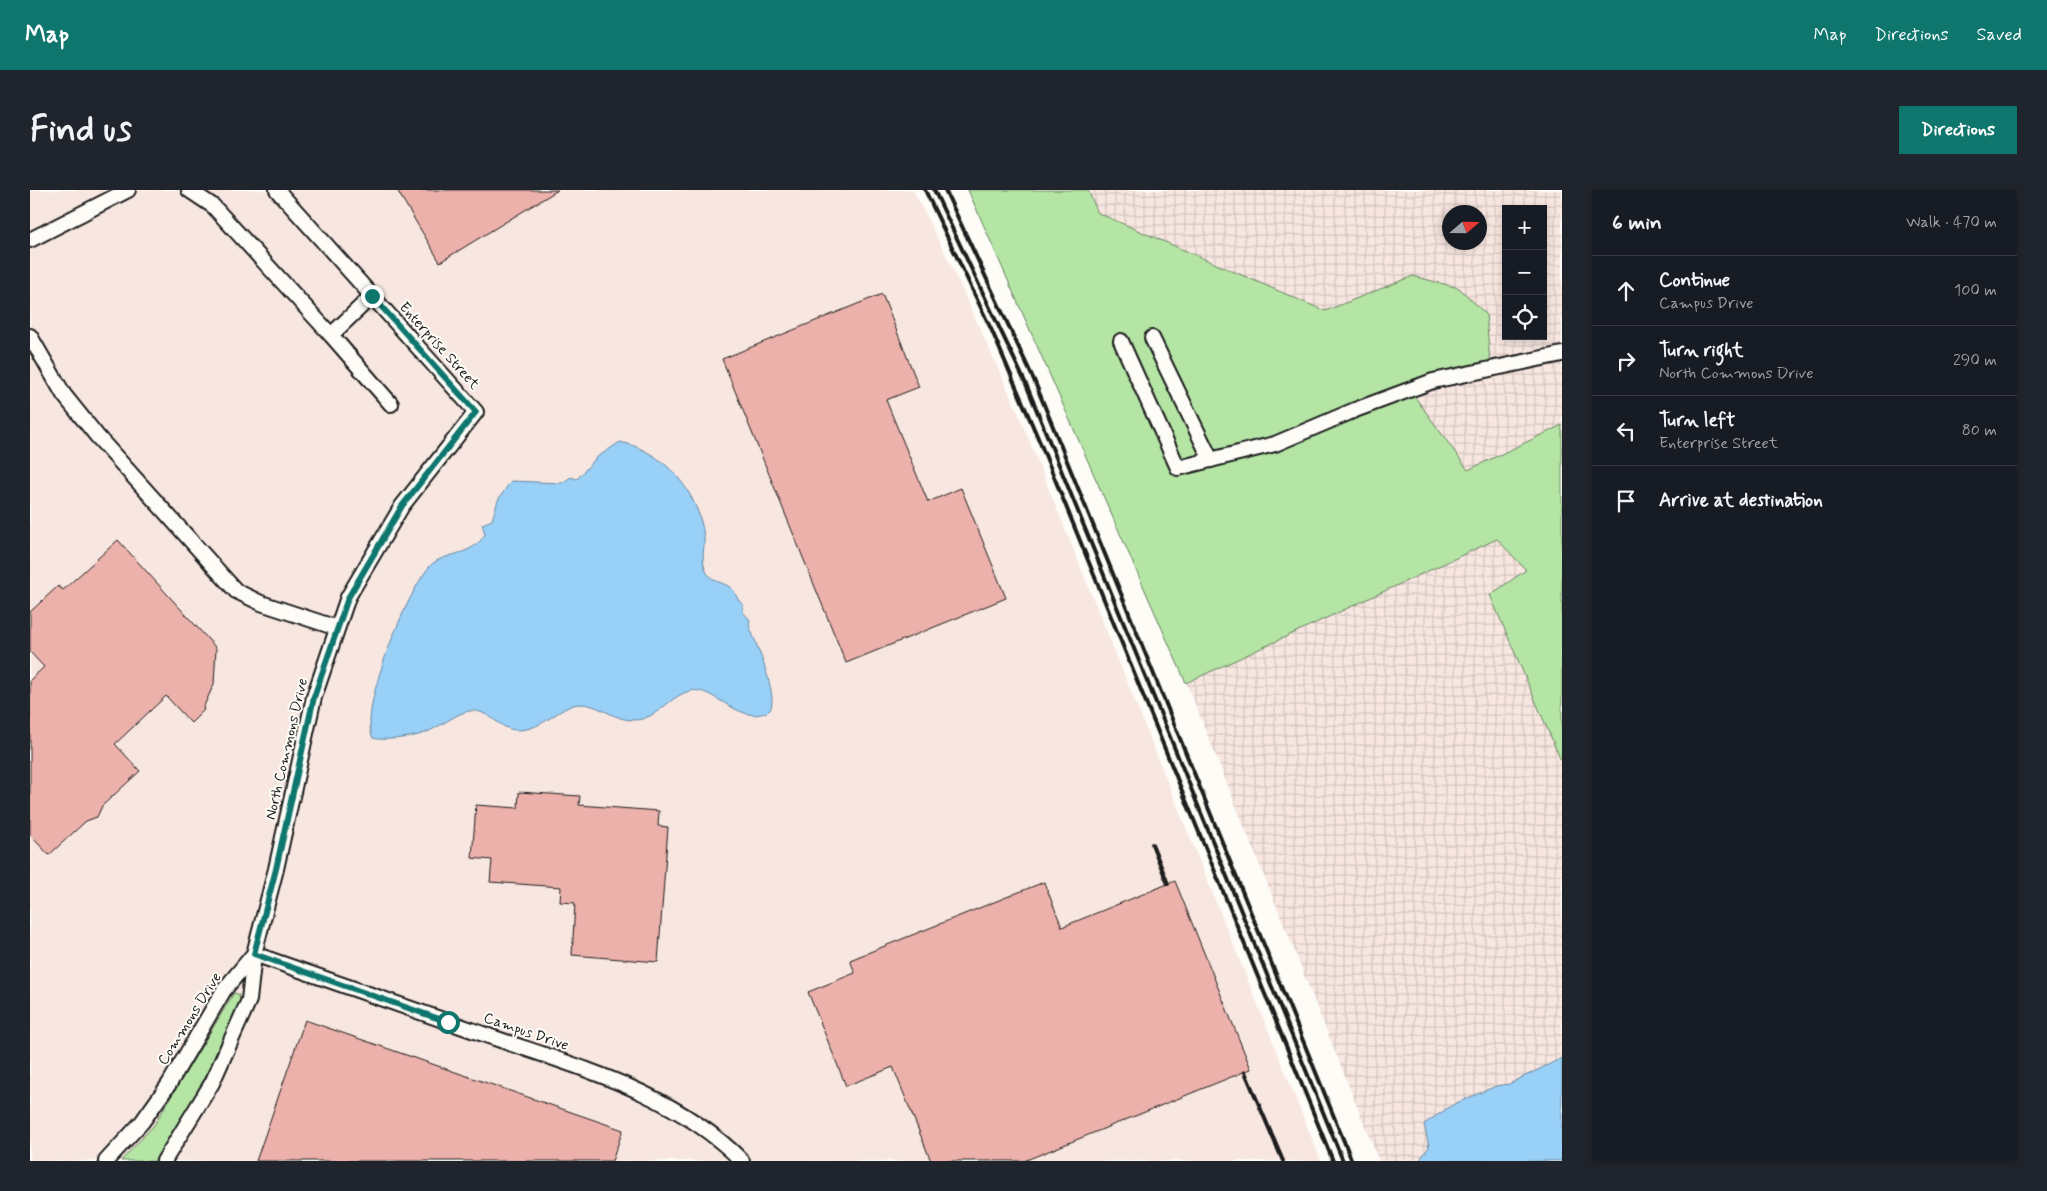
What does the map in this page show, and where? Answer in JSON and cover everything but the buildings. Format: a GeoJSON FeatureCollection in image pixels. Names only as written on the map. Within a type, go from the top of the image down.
{"type":"FeatureCollection","features":[{"type":"Feature","properties":{"kind":"street"},"geometry":{"type":"LineString","coordinates":[[30,240],[128,190]]}},
{"type":"Feature","properties":{"kind":"street"},"geometry":{"type":"LineString","coordinates":[[190,190],[213,206],[331,335],[391,404]]}},
{"type":"Feature","properties":{"kind":"street","name":"Enterprise Street"},"geometry":{"type":"LineString","coordinates":[[277,190],[476,412]]}},
{"type":"Feature","properties":{"kind":"street"},"geometry":{"type":"LineString","coordinates":[[331,335],[372,296]]}},
{"type":"Feature","properties":{"kind":"street"},"geometry":{"type":"LineString","coordinates":[[30,336],[56,384],[92,429],[236,591],[261,603],[337,628]]}},
{"type":"Feature","properties":{"kind":"street"},"geometry":{"type":"LineString","coordinates":[[1152,338],[1211,460]]}},
{"type":"Feature","properties":{"kind":"street"},"geometry":{"type":"LineString","coordinates":[[1121,341],[1178,468],[1275,444],[1355,410],[1433,381],[1562,354]]}},
{"type":"Feature","properties":{"kind":"street","name":"North Commons Drive"},"geometry":{"type":"LineString","coordinates":[[254,954],[276,869],[314,697],[348,598],[402,506],[476,412]]}},
{"type":"Feature","properties":{"kind":"street"},"geometry":{"type":"LineString","coordinates":[[164,1161],[212,1083],[231,1043],[248,1000],[254,954]]}},
{"type":"Feature","properties":{"kind":"street","name":"Commons Drive"},"geometry":{"type":"LineString","coordinates":[[106,1161],[142,1122],[170,1084],[224,990],[254,954]]}},
{"type":"Feature","properties":{"kind":"street","name":"Campus Drive"},"geometry":{"type":"LineString","coordinates":[[254,954],[617,1081],[679,1110],[704,1128],[742,1161]]}},
{"type":"Feature","properties":{"kind":"shaded area"},"geometry":{"type":"Polygon","coordinates":[[[30,190],[913,190],[951,265],[1016,408],[1321,1161],[30,1161],[30,190]]]}},
{"type":"Feature","properties":{"kind":"shaded area"},"geometry":{"type":"Polygon","coordinates":[[[968,190],[1562,190],[1562,1161],[1379,1161],[1193,699],[1054,371],[968,190]]]}},
{"type":"Feature","properties":{"kind":"green space"},"geometry":{"type":"Polygon","coordinates":[[[968,190],[1088,190],[1098,213],[1325,311],[1413,276],[1459,288],[1486,314],[1490,362],[1407,386],[1468,470],[1562,425],[1562,763],[1490,595],[1526,570],[1497,539],[1186,683],[968,190]]]}},
{"type":"Feature","properties":{"kind":"green space"},"geometry":{"type":"Polygon","coordinates":[[[234,993],[238,994],[241,1001],[210,1069],[161,1152],[154,1161],[121,1161],[154,1125],[234,993]]]}},
{"type":"Feature","properties":{"kind":"water"},"geometry":{"type":"Polygon","coordinates":[[[620,442],[651,454],[664,464],[676,476],[695,504],[704,536],[703,554],[705,568],[712,579],[732,589],[743,604],[743,612],[750,620],[749,625],[769,681],[772,703],[770,710],[760,714],[749,714],[739,711],[708,694],[690,691],[642,719],[627,720],[593,706],[579,704],[565,709],[535,726],[517,730],[505,727],[482,713],[469,711],[419,735],[391,739],[373,738],[370,724],[372,703],[388,650],[410,598],[431,565],[443,558],[473,547],[480,541],[485,534],[482,524],[492,520],[498,500],[511,481],[562,483],[571,477],[577,479],[596,458],[620,442]]]}},
{"type":"Feature","properties":{"kind":"water"},"geometry":{"type":"Polygon","coordinates":[[[1562,1058],[1562,1161],[1419,1161],[1429,1147],[1424,1124],[1454,1104],[1496,1086],[1509,1084],[1562,1058]]]}},
{"type":"Feature","properties":{"kind":"railway"},"geometry":{"type":"LineString","coordinates":[[925,190],[992,331],[1041,445],[1333,1161]]}},
{"type":"Feature","properties":{"kind":"railway"},"geometry":{"type":"LineString","coordinates":[[934,190],[1026,384],[1343,1161]]}},
{"type":"Feature","properties":{"kind":"railway"},"geometry":{"type":"LineString","coordinates":[[945,190],[1034,380],[1352,1161]]}},
{"type":"Feature","properties":{"kind":"railway"},"geometry":{"type":"LineString","coordinates":[[1152,844],[1168,884]]}},
{"type":"Feature","properties":{"kind":"railway"},"geometry":{"type":"LineString","coordinates":[[1245,1072],[1283,1161]]}},
{"type":"Feature","properties":{"kind":"route"},"geometry":{"type":"LineString","coordinates":[[372,296],[476,412],[422,478],[402,506],[381,538],[348,598],[314,697],[276,869],[254,954],[448,1022]]}}]}
